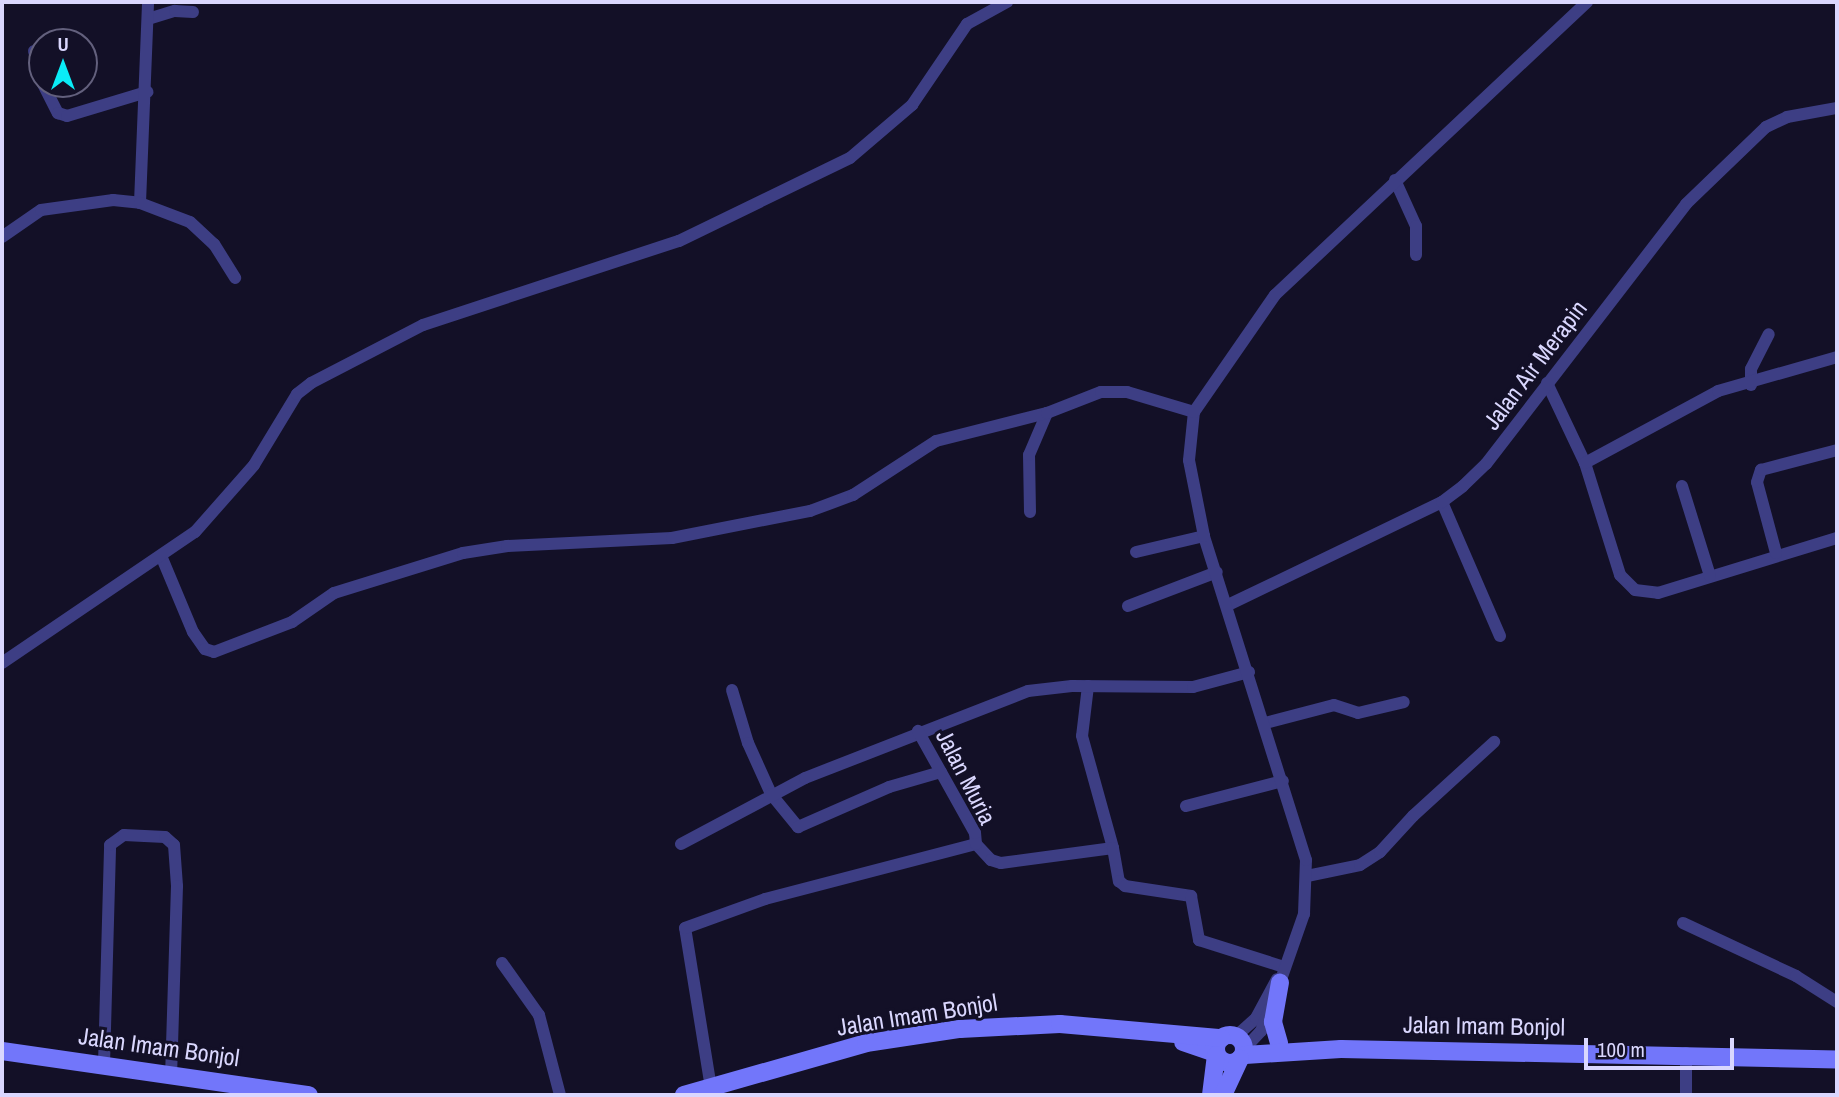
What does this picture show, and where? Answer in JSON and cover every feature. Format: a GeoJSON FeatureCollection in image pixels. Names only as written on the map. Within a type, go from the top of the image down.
{"type":"FeatureCollection","features":[{"type":"Feature","properties":{"kind":"main road"},"geometry":{"type":"LineString","coordinates":[[1279,1043],[1273,1022],[1282,974]]}},
{"type":"Feature","properties":{"kind":"main road","name":"Jalan Imam Bonjol"},"geometry":{"type":"LineString","coordinates":[[684,1095],[866,1044],[960,1029],[1060,1024],[1122,1027],[1233,1049],[1686,1053],[1837,1059]]}},
{"type":"Feature","properties":{"kind":"main road","name":"Jalan Imam Bonjol"},"geometry":{"type":"LineString","coordinates":[[1233,1049],[1279,1043],[1341,1049]]}},
{"type":"Feature","properties":{"kind":"main road"},"geometry":{"type":"LineString","coordinates":[[1212,1095],[1233,1049]]}},
{"type":"Feature","properties":{"kind":"main road"},"geometry":{"type":"LineString","coordinates":[[1223,1095],[1233,1049]]}},
{"type":"Feature","properties":{"kind":"main road","name":"Jalan Imam Bonjol"},"geometry":{"type":"LineString","coordinates":[[2,1051],[171,1073],[309,1095]]}},
{"type":"Feature","properties":{"kind":"street"},"geometry":{"type":"LineString","coordinates":[[140,203],[147,92],[148,2]]}},
{"type":"Feature","properties":{"kind":"street"},"geometry":{"type":"LineString","coordinates":[[2,663],[162,558],[195,532],[236,488],[306,386],[423,325],[679,241],[850,158],[912,105],[967,24],[1007,2]]}},
{"type":"Feature","properties":{"kind":"street"},"geometry":{"type":"LineString","coordinates":[[1233,1049],[1261,1031],[1304,914],[1307,876],[1283,781],[1204,536],[1194,494],[1189,445],[1194,412],[1262,311],[1395,180],[1587,2]]}},
{"type":"Feature","properties":{"kind":"street"},"geometry":{"type":"LineString","coordinates":[[148,19],[175,11],[192,12]]}},
{"type":"Feature","properties":{"kind":"street"},"geometry":{"type":"LineString","coordinates":[[51,98],[58,113],[66,116],[147,92]]}},
{"type":"Feature","properties":{"kind":"street","name":"Jalan Air Merapin"},"geometry":{"type":"LineString","coordinates":[[1228,605],[1442,502],[1486,464],[1686,204],[1749,141],[1787,117],[1837,107]]}},
{"type":"Feature","properties":{"kind":"street"},"geometry":{"type":"LineString","coordinates":[[1395,180],[1416,226],[1416,255]]}},
{"type":"Feature","properties":{"kind":"street"},"geometry":{"type":"LineString","coordinates":[[2,237],[40,210],[113,200],[140,203],[196,227],[214,244],[236,278]]}},
{"type":"Feature","properties":{"kind":"street"},"geometry":{"type":"LineString","coordinates":[[1751,385],[1751,369],[1769,334]]}},
{"type":"Feature","properties":{"kind":"street"},"geometry":{"type":"LineString","coordinates":[[1585,463],[1718,391],[1751,385],[1837,357]]}},
{"type":"Feature","properties":{"kind":"street"},"geometry":{"type":"LineString","coordinates":[[1546,383],[1585,463],[1625,584],[1635,590],[1658,593],[1776,554],[1837,538]]}},
{"type":"Feature","properties":{"kind":"street"},"geometry":{"type":"LineString","coordinates":[[162,558],[201,646],[218,651],[292,622],[334,593],[440,559],[507,546],[628,542],[705,534],[810,511],[853,495],[936,441],[1048,412],[1109,390],[1194,412]]}},
{"type":"Feature","properties":{"kind":"street"},"geometry":{"type":"LineString","coordinates":[[1030,512],[1029,454],[1048,412]]}},
{"type":"Feature","properties":{"kind":"street"},"geometry":{"type":"LineString","coordinates":[[1776,554],[1757,482],[1761,470],[1837,450]]}},
{"type":"Feature","properties":{"kind":"street"},"geometry":{"type":"LineString","coordinates":[[1682,486],[1710,576]]}},
{"type":"Feature","properties":{"kind":"street"},"geometry":{"type":"LineString","coordinates":[[1442,502],[1500,636]]}},
{"type":"Feature","properties":{"kind":"street"},"geometry":{"type":"LineString","coordinates":[[1136,552],[1204,536]]}},
{"type":"Feature","properties":{"kind":"street"},"geometry":{"type":"LineString","coordinates":[[1128,606],[1217,572]]}},
{"type":"Feature","properties":{"kind":"street","name":"Jalan Muria"},"geometry":{"type":"LineString","coordinates":[[711,1087],[683,933],[685,928],[765,899],[976,844],[975,833],[918,732],[1028,691],[1088,686],[1193,687],[1249,672]]}},
{"type":"Feature","properties":{"kind":"street"},"geometry":{"type":"LineString","coordinates":[[1088,686],[1082,736],[1113,848],[1119,881],[1125,886],[1191,896],[1199,940],[1282,974]]}},
{"type":"Feature","properties":{"kind":"street"},"geometry":{"type":"LineString","coordinates":[[732,691],[748,743],[771,794],[795,826],[806,827],[870,795],[941,772]]}},
{"type":"Feature","properties":{"kind":"street"},"geometry":{"type":"LineString","coordinates":[[1265,723],[1334,705],[1358,713],[1404,702]]}},
{"type":"Feature","properties":{"kind":"street"},"geometry":{"type":"LineString","coordinates":[[681,844],[771,794],[918,732]]}},
{"type":"Feature","properties":{"kind":"street"},"geometry":{"type":"LineString","coordinates":[[1307,876],[1350,868],[1380,852],[1413,816],[1494,743]]}},
{"type":"Feature","properties":{"kind":"street"},"geometry":{"type":"LineString","coordinates":[[1186,806],[1283,781]]}},
{"type":"Feature","properties":{"kind":"street"},"geometry":{"type":"LineString","coordinates":[[104,1064],[110,845],[124,835],[165,837],[174,845],[177,886],[171,1073]]}},
{"type":"Feature","properties":{"kind":"street"},"geometry":{"type":"LineString","coordinates":[[976,844],[991,860],[1000,863],[1113,848]]}},
{"type":"Feature","properties":{"kind":"street"},"geometry":{"type":"LineString","coordinates":[[1683,923],[1796,976],[1837,1002]]}},
{"type":"Feature","properties":{"kind":"street"},"geometry":{"type":"LineString","coordinates":[[502,963],[539,1015],[560,1095]]}},
{"type":"Feature","properties":{"kind":"street"},"geometry":{"type":"LineString","coordinates":[[1686,1053],[1686,1095]]}}]}
